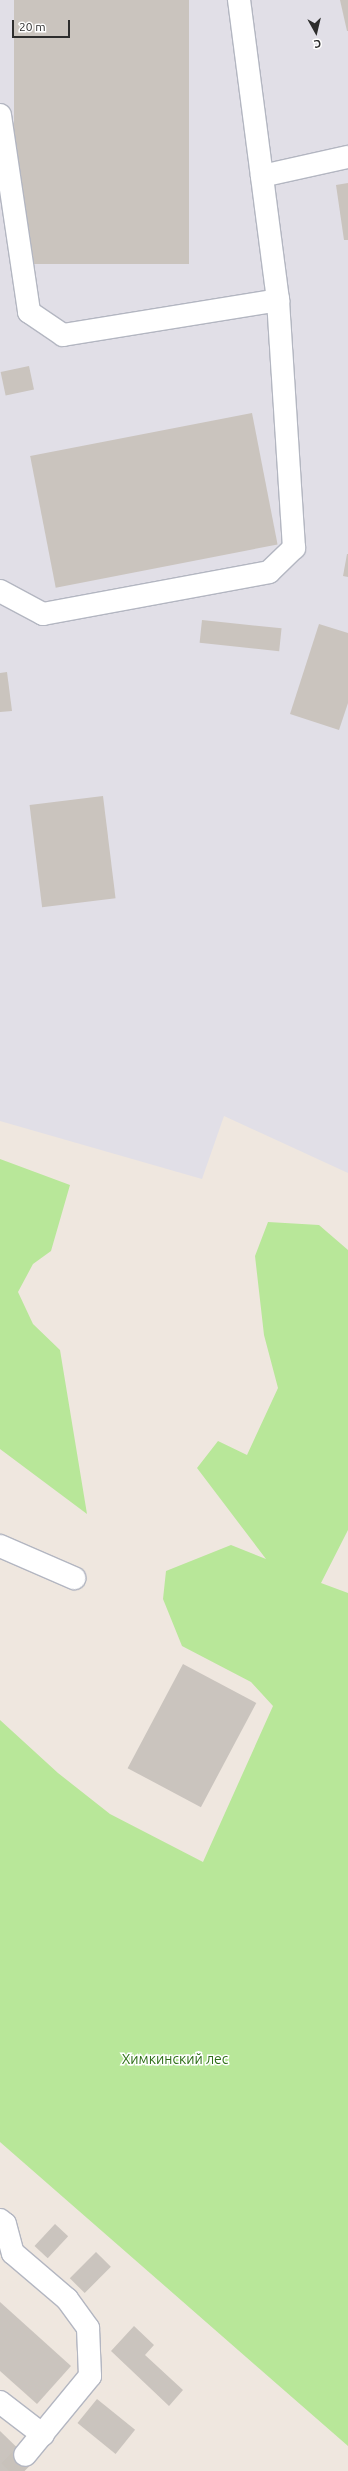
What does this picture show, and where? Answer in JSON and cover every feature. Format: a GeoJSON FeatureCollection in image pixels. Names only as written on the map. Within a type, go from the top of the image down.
{"type":"FeatureCollection","features":[{"type":"Feature","properties":{"kind":"lane"},"geometry":{"type":"LineString","coordinates":[[0,591],[42,614],[269,572],[294,548],[278,300],[239,0]]}},
{"type":"Feature","properties":{"kind":"lane"},"geometry":{"type":"LineString","coordinates":[[0,115],[9,234],[29,312],[63,335],[278,300]]}},
{"type":"Feature","properties":{"kind":"lane"},"geometry":{"type":"LineString","coordinates":[[262,176],[348,157]]}},
{"type":"Feature","properties":{"kind":"lane"},"geometry":{"type":"LineString","coordinates":[[0,1546],[74,1578]]}},
{"type":"Feature","properties":{"kind":"lane"},"geometry":{"type":"LineString","coordinates":[[0,2220],[5,2224],[13,2253],[67,2298],[88,2328],[90,2376],[43,2436],[25,2455]]}},
{"type":"Feature","properties":{"kind":"lane"},"geometry":{"type":"LineString","coordinates":[[0,2402],[43,2436]]}},
{"type":"Feature","properties":{"kind":"shaded area"},"geometry":{"type":"Polygon","coordinates":[[[0,0],[348,0],[348,1173],[224,1116],[202,1179],[0,1121],[0,0]]]}},
{"type":"Feature","properties":{"kind":"green space"},"geometry":{"type":"Polygon","coordinates":[[[0,1159],[70,1185],[51,1251],[33,1264],[18,1292],[33,1324],[60,1350],[87,1514],[0,1449],[0,1159]]]}},
{"type":"Feature","properties":{"kind":"green space","name":"Химкинский лес"},"geometry":{"type":"Polygon","coordinates":[[[268,1222],[319,1225],[348,1250],[348,1530],[321,1583],[348,1593],[348,2446],[0,2142],[0,1720],[58,1773],[110,1814],[203,1862],[273,1706],[251,1682],[182,1646],[163,1599],[166,1571],[231,1545],[266,1559],[197,1468],[218,1441],[247,1455],[278,1388],[264,1335],[255,1256],[268,1222]]]}},
{"type":"Feature","properties":{"kind":"building"},"geometry":{"type":"Polygon","coordinates":[[[14,0],[189,0],[189,264],[14,264],[14,0]]]}},
{"type":"Feature","properties":{"kind":"building"},"geometry":{"type":"Polygon","coordinates":[[[340,0],[348,0],[348,31],[347,31],[340,0]]]}},
{"type":"Feature","properties":{"kind":"building"},"geometry":{"type":"Polygon","coordinates":[[[348,183],[348,240],[344,240],[336,185],[348,183]]]}},
{"type":"Feature","properties":{"kind":"building"},"geometry":{"type":"Polygon","coordinates":[[[29,366],[34,389],[6,396],[1,372],[29,366]]]}},
{"type":"Feature","properties":{"kind":"building"},"geometry":{"type":"Polygon","coordinates":[[[252,413],[278,545],[56,588],[30,456],[252,413]]]}},
{"type":"Feature","properties":{"kind":"building"},"geometry":{"type":"Polygon","coordinates":[[[348,554],[348,577],[343,576],[348,554]]]}},
{"type":"Feature","properties":{"kind":"building"},"geometry":{"type":"Polygon","coordinates":[[[202,620],[282,628],[279,651],[200,643],[202,620]]]}},
{"type":"Feature","properties":{"kind":"building"},"geometry":{"type":"Polygon","coordinates":[[[319,624],[348,633],[348,703],[339,730],[290,714],[319,624]]]}},
{"type":"Feature","properties":{"kind":"building"},"geometry":{"type":"Polygon","coordinates":[[[7,672],[12,711],[0,712],[0,673],[7,672]]]}},
{"type":"Feature","properties":{"kind":"building"},"geometry":{"type":"Polygon","coordinates":[[[103,796],[116,898],[42,907],[30,805],[103,796]]]}},
{"type":"Feature","properties":{"kind":"building"},"geometry":{"type":"Polygon","coordinates":[[[183,1664],[256,1703],[201,1807],[128,1768],[183,1664]]]}},
{"type":"Feature","properties":{"kind":"building"},"geometry":{"type":"Polygon","coordinates":[[[55,2224],[68,2236],[48,2258],[35,2246],[55,2224]]]}},
{"type":"Feature","properties":{"kind":"building"},"geometry":{"type":"Polygon","coordinates":[[[96,2252],[111,2267],[85,2293],[70,2278],[96,2252]]]}},
{"type":"Feature","properties":{"kind":"building"},"geometry":{"type":"Polygon","coordinates":[[[0,2302],[71,2366],[37,2404],[0,2371],[0,2302]]]}},
{"type":"Feature","properties":{"kind":"building"},"geometry":{"type":"Polygon","coordinates":[[[134,2326],[154,2345],[145,2355],[183,2390],[169,2406],[111,2351],[134,2326]]]}},
{"type":"Feature","properties":{"kind":"building"},"geometry":{"type":"Polygon","coordinates":[[[97,2399],[135,2430],[116,2454],[77,2423],[97,2399]]]}},
{"type":"Feature","properties":{"kind":"building"},"geometry":{"type":"Polygon","coordinates":[[[0,2431],[32,2462],[23,2471],[0,2471],[0,2431]]]}},
{"type":"Feature","properties":{"kind":"tunnel"},"geometry":{"type":"LineString","coordinates":[[9,2471],[25,2455]]}}]}
